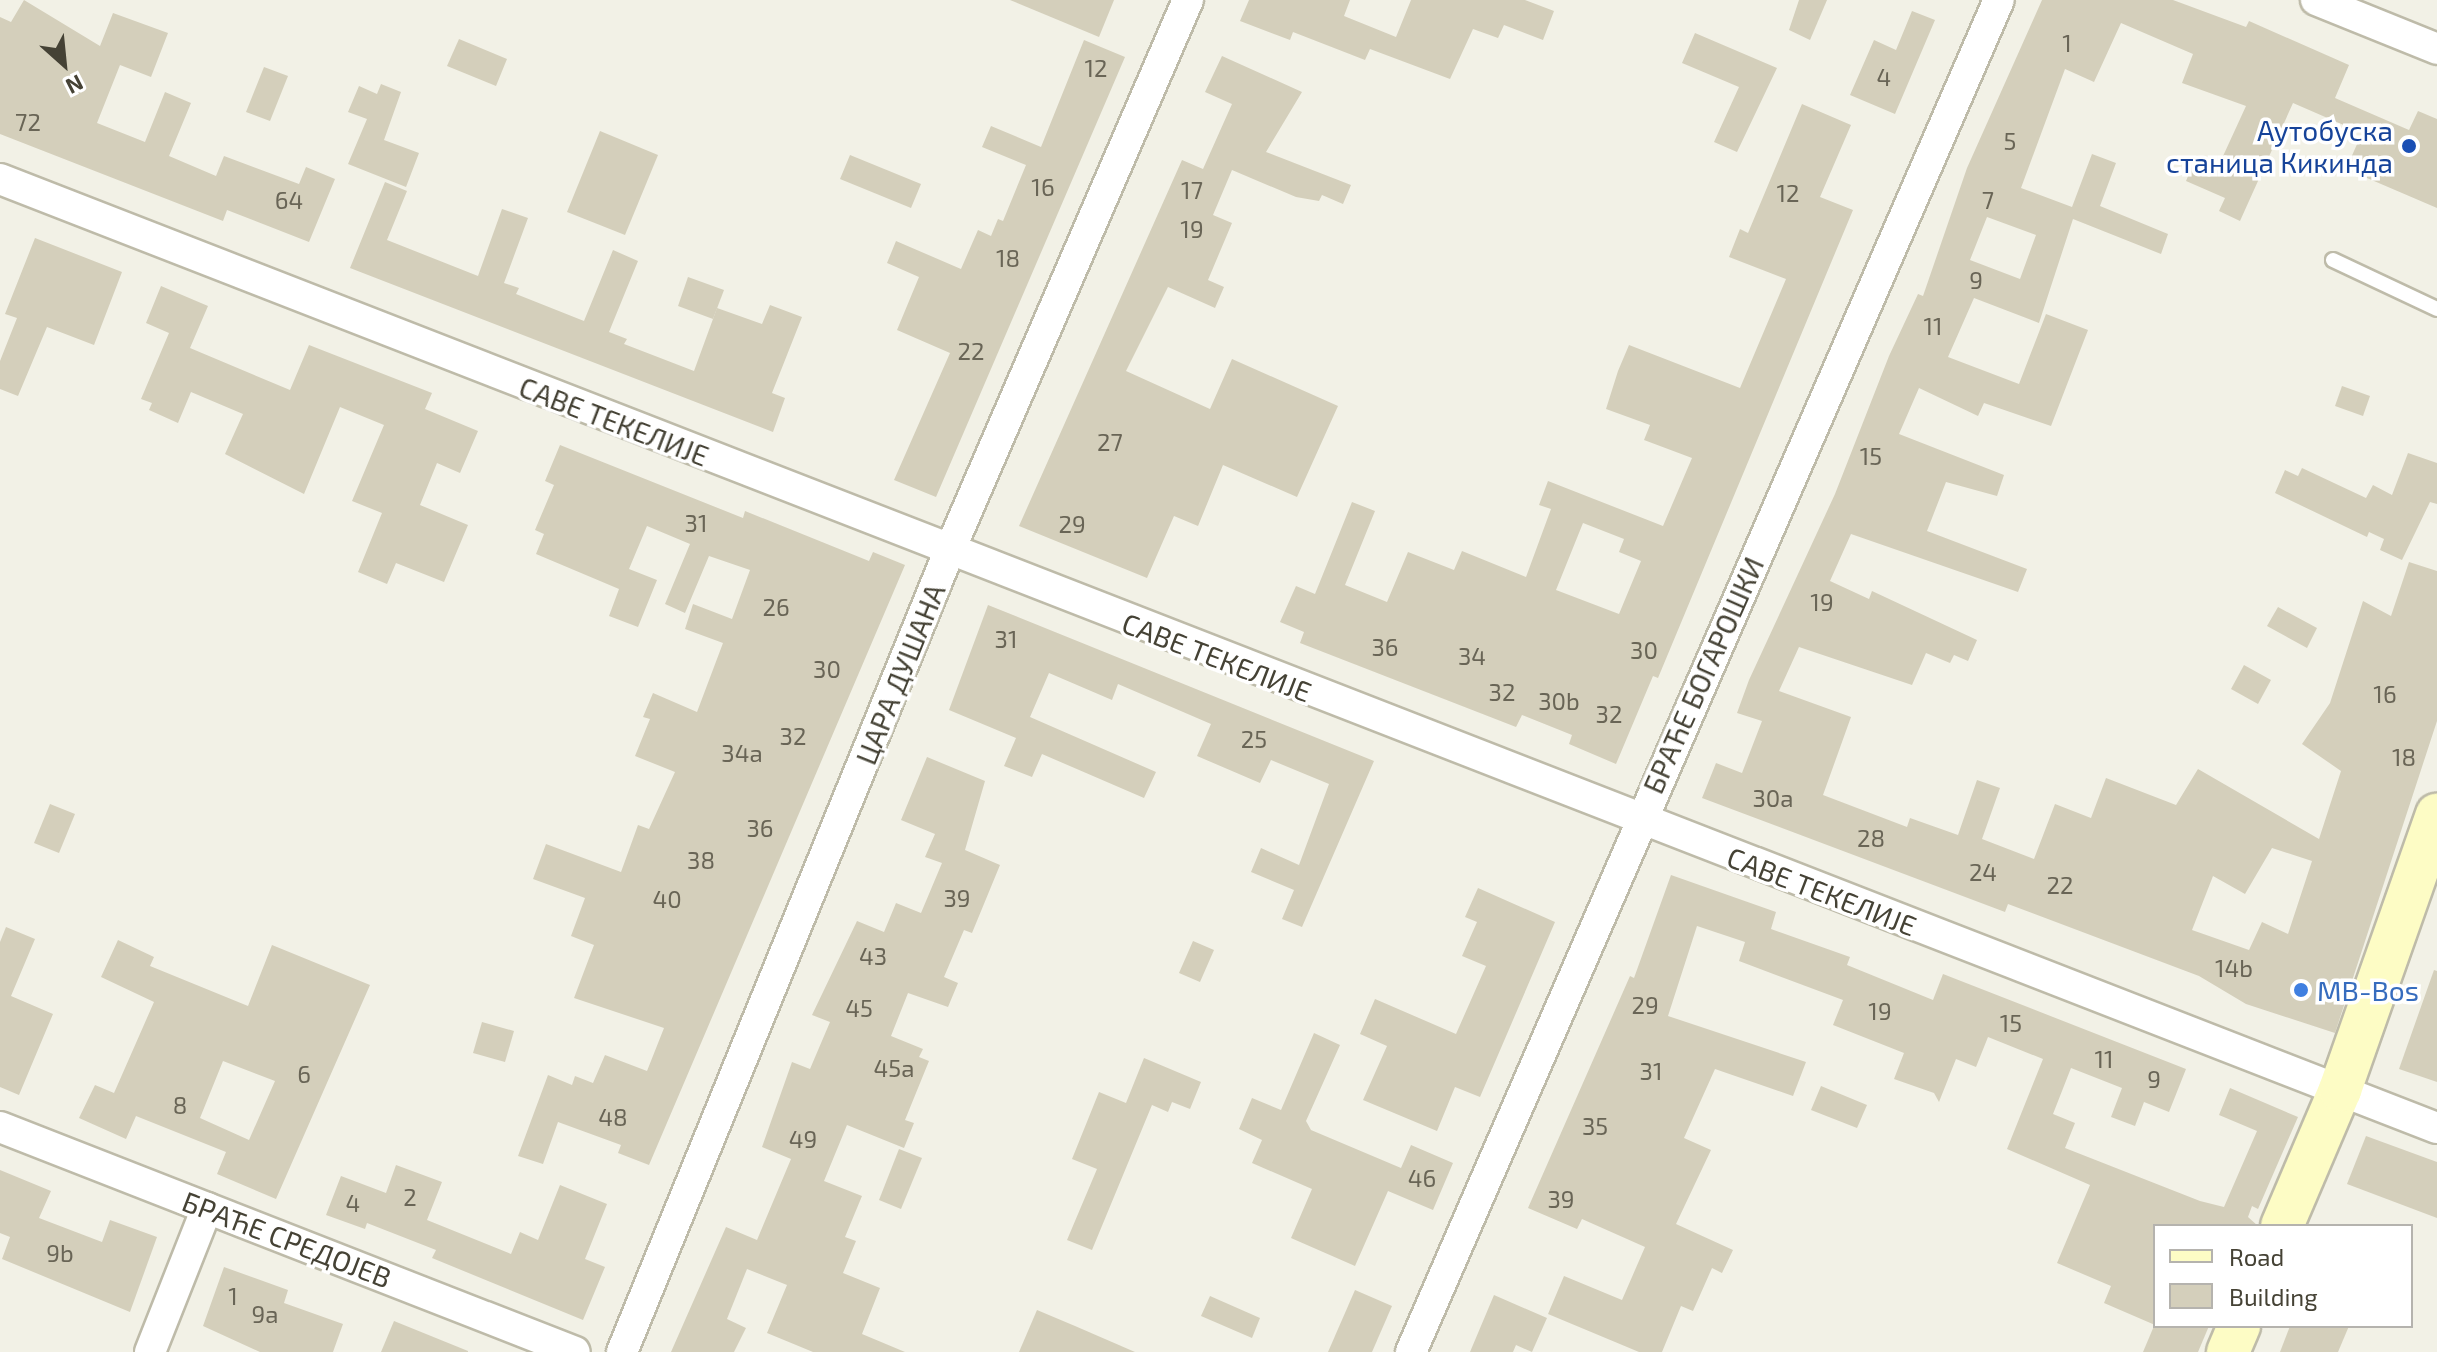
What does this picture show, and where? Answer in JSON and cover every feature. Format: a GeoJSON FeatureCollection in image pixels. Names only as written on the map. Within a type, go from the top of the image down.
{"type":"FeatureCollection","features":[{"type":"Feature","properties":{"kind":"main road"},"geometry":{"type":"LineString","coordinates":[[2283,1224],[2340,1090],[2437,815]]}},
{"type":"Feature","properties":{"kind":"main road"},"geometry":{"type":"LineString","coordinates":[[2228,1352],[2238,1328]]}},
{"type":"Feature","properties":{"kind":"street","name":"ЦАРА ДУШАНА"},"geometry":{"type":"LineString","coordinates":[[622,1352],[949,552],[1188,0]]}},
{"type":"Feature","properties":{"kind":"street","name":"БРАЋЕ БОГАРОШКИ"},"geometry":{"type":"LineString","coordinates":[[1411,1352],[1999,0]]}},
{"type":"Feature","properties":{"kind":"street"},"geometry":{"type":"LineString","coordinates":[[2316,0],[2437,49]]}},
{"type":"Feature","properties":{"kind":"street","name":"САВЕ ТЕКЕЛИЈЕ"},"geometry":{"type":"LineString","coordinates":[[0,179],[949,552],[2437,1128]]}},
{"type":"Feature","properties":{"kind":"street","name":"БРАЋЕ СРЕДОЈЕВ"},"geometry":{"type":"LineString","coordinates":[[0,1127],[575,1352]]}},
{"type":"Feature","properties":{"kind":"street"},"geometry":{"type":"LineString","coordinates":[[150,1352],[207,1208]]}},
{"type":"Feature","properties":{"kind":"lane"},"geometry":{"type":"LineString","coordinates":[[2333,260],[2437,309]]}},
{"type":"Feature","properties":{"kind":"building"},"geometry":{"type":"Polygon","coordinates":[[[24,0],[100,46],[113,13],[168,33],[151,77],[120,65],[97,123],[145,142],[165,92],[191,103],[169,156],[216,176],[224,156],[299,184],[306,167],[335,179],[309,242],[227,210],[223,221],[0,134],[0,17],[11,22],[24,0]]]}},
{"type":"Feature","properties":{"kind":"building"},"geometry":{"type":"Polygon","coordinates":[[[1010,0],[1114,0],[1099,37],[1010,0]]]}},
{"type":"Feature","properties":{"kind":"building"},"geometry":{"type":"Polygon","coordinates":[[[1249,0],[1350,0],[1344,16],[1396,37],[1411,0],[1525,0],[1554,11],[1543,40],[1504,25],[1498,38],[1473,29],[1450,79],[1370,49],[1365,60],[1293,32],[1290,40],[1240,21],[1249,0]]]}},
{"type":"Feature","properties":{"kind":"building"},"geometry":{"type":"Polygon","coordinates":[[[1799,0],[1827,0],[1810,40],[1789,30],[1799,0]]]}},
{"type":"Feature","properties":{"kind":"building"},"geometry":{"type":"Polygon","coordinates":[[[2042,0],[2173,0],[2246,27],[2249,21],[2349,65],[2335,98],[2409,130],[2418,111],[2437,119],[2437,208],[2346,169],[2362,133],[2293,103],[2240,221],[2219,211],[2225,198],[2186,181],[2196,157],[2218,167],[2246,106],[2182,83],[2193,54],[2121,23],[2094,82],[2065,69],[2021,188],[2072,207],[2092,154],[2116,163],[2100,206],[2168,234],[2161,254],[2073,219],[2039,323],[1974,298],[1948,357],[2019,384],[2046,314],[2088,330],[2051,426],[1984,403],[1978,416],[1919,388],[1899,434],[2004,475],[1997,496],[1946,482],[1927,531],[2027,569],[2018,592],[1851,534],[1830,581],[1869,599],[1872,591],[1977,640],[1968,661],[1954,655],[1950,663],[1926,653],[1912,685],[1799,647],[1779,691],[1851,717],[1823,795],[1907,827],[1910,818],[1958,835],[1977,780],[2000,788],[1982,839],[2034,859],[2055,804],[2091,818],[2106,778],[2176,805],[2198,769],[2319,839],[2341,771],[2302,744],[2330,703],[2363,601],[2391,616],[2409,562],[2437,571],[2437,721],[2335,1033],[2246,1004],[2199,976],[2008,904],[2005,912],[1702,798],[1716,763],[1742,773],[1762,721],[1737,713],[1749,680],[1835,494],[1889,356],[1918,294],[1923,296],[1967,168],[2042,0]],[[1987,217],[1970,260],[2020,279],[2036,235],[1987,217]],[[2272,848],[2245,894],[2213,876],[2192,930],[2249,950],[2262,922],[2288,934],[2312,861],[2272,848]]]}},
{"type":"Feature","properties":{"kind":"building"},"geometry":{"type":"Polygon","coordinates":[[[1912,11],[1935,20],[1895,114],[1850,95],[1874,40],[1896,50],[1912,11]]]}},
{"type":"Feature","properties":{"kind":"building"},"geometry":{"type":"Polygon","coordinates":[[[1695,33],[1777,68],[1737,152],[1714,142],[1739,87],[1682,63],[1695,33]]]}},
{"type":"Feature","properties":{"kind":"building"},"geometry":{"type":"Polygon","coordinates":[[[459,39],[507,59],[496,86],[447,66],[459,39]]]}},
{"type":"Feature","properties":{"kind":"building"},"geometry":{"type":"Polygon","coordinates":[[[1084,40],[1125,57],[936,497],[894,480],[950,353],[897,330],[919,277],[887,263],[896,241],[961,269],[978,230],[991,236],[998,219],[1003,221],[1026,165],[982,147],[991,126],[1041,147],[1084,40]]]}},
{"type":"Feature","properties":{"kind":"building"},"geometry":{"type":"Polygon","coordinates":[[[1222,56],[1302,92],[1266,152],[1351,185],[1343,204],[1322,195],[1319,201],[1296,197],[1232,170],[1213,215],[1232,223],[1208,280],[1224,287],[1215,308],[1168,287],[1126,371],[1210,409],[1232,359],[1338,406],[1297,497],[1223,465],[1198,526],[1174,516],[1147,578],[1019,526],[1182,160],[1203,169],[1232,104],[1205,92],[1222,56]]]}},
{"type":"Feature","properties":{"kind":"building"},"geometry":{"type":"Polygon","coordinates":[[[264,67],[288,76],[270,121],[246,112],[264,67]]]}},
{"type":"Feature","properties":{"kind":"building"},"geometry":{"type":"Polygon","coordinates":[[[381,84],[401,92],[384,140],[419,153],[406,187],[348,164],[367,119],[348,112],[359,86],[377,94],[381,84]]]}},
{"type":"Feature","properties":{"kind":"building"},"geometry":{"type":"Polygon","coordinates":[[[1802,104],[1851,125],[1820,197],[1853,210],[1658,678],[1653,676],[1616,764],[1569,744],[1572,735],[1522,715],[1516,727],[1300,643],[1304,632],[1280,622],[1296,586],[1315,594],[1352,502],[1375,511],[1345,585],[1387,602],[1408,552],[1454,570],[1462,551],[1526,577],[1551,509],[1539,505],[1548,481],[1663,526],[1692,458],[1644,440],[1650,425],[1606,409],[1629,345],[1740,388],[1786,279],[1729,257],[1740,229],[1748,233],[1802,104]],[[1583,523],[1556,590],[1619,614],[1641,561],[1619,552],[1624,539],[1583,523]]]}},
{"type":"Feature","properties":{"kind":"building"},"geometry":{"type":"Polygon","coordinates":[[[600,131],[658,155],[625,235],[567,212],[600,131]]]}},
{"type":"Feature","properties":{"kind":"building"},"geometry":{"type":"Polygon","coordinates":[[[850,155],[921,184],[911,208],[840,179],[850,155]]]}},
{"type":"Feature","properties":{"kind":"building"},"geometry":{"type":"Polygon","coordinates":[[[385,182],[407,191],[387,240],[478,276],[502,209],[528,218],[504,283],[519,288],[516,294],[584,321],[613,250],[638,261],[609,332],[627,339],[624,344],[694,371],[717,308],[762,324],[770,305],[802,317],[772,393],[785,398],[773,432],[350,268],[385,182]]]}},
{"type":"Feature","properties":{"kind":"building"},"geometry":{"type":"Polygon","coordinates":[[[35,238],[122,272],[94,345],[47,327],[18,396],[0,389],[0,361],[17,318],[5,314],[35,238]]]}},
{"type":"Feature","properties":{"kind":"building"},"geometry":{"type":"Polygon","coordinates":[[[688,277],[724,290],[713,319],[678,306],[688,277]]]}},
{"type":"Feature","properties":{"kind":"building"},"geometry":{"type":"Polygon","coordinates":[[[161,286],[208,306],[190,348],[290,390],[309,345],[432,393],[425,409],[478,431],[460,473],[437,463],[420,505],[468,525],[444,582],[396,563],[387,584],[358,572],[382,513],[352,501],[384,425],[340,407],[304,494],[225,454],[243,414],[191,392],[178,423],[149,410],[152,403],[141,399],[169,333],[146,323],[161,286]]]}},
{"type":"Feature","properties":{"kind":"building"},"geometry":{"type":"Polygon","coordinates":[[[2342,386],[2370,396],[2363,416],[2335,406],[2342,386]]]}},
{"type":"Feature","properties":{"kind":"building"},"geometry":{"type":"Polygon","coordinates":[[[560,445],[743,518],[745,511],[869,561],[873,552],[905,565],[649,1165],[618,1153],[621,1145],[558,1122],[543,1164],[518,1156],[548,1075],[572,1085],[575,1076],[593,1083],[605,1055],[647,1071],[664,1028],[574,998],[594,945],[571,936],[585,898],[533,879],[546,844],[621,872],[638,825],[649,829],[675,772],[635,756],[650,719],[643,717],[653,693],[697,712],[723,643],[685,629],[693,604],[732,619],[750,570],[709,556],[685,613],[665,604],[690,544],[647,526],[629,569],[657,580],[638,627],[609,616],[619,589],[536,554],[544,534],[535,530],[554,485],[545,481],[560,445]]]}},
{"type":"Feature","properties":{"kind":"building"},"geometry":{"type":"Polygon","coordinates":[[[2408,453],[2437,463],[2437,504],[2430,502],[2402,560],[2380,550],[2384,539],[2369,532],[2367,537],[2275,493],[2285,470],[2298,476],[2302,468],[2366,498],[2373,485],[2392,495],[2408,453]]]}},
{"type":"Feature","properties":{"kind":"building"},"geometry":{"type":"Polygon","coordinates":[[[988,605],[1374,761],[1302,927],[1282,919],[1294,890],[1251,872],[1261,848],[1299,865],[1329,784],[1271,760],[1260,783],[1197,756],[1211,724],[1118,684],[1112,700],[1049,673],[1030,717],[1156,772],[1144,798],[1042,754],[1032,777],[1004,766],[1016,738],[949,710],[988,605]]]}},
{"type":"Feature","properties":{"kind":"building"},"geometry":{"type":"Polygon","coordinates":[[[2278,607],[2317,628],[2307,648],[2267,626],[2278,607]]]}},
{"type":"Feature","properties":{"kind":"building"},"geometry":{"type":"Polygon","coordinates":[[[2244,665],[2271,680],[2258,704],[2231,689],[2244,665]]]}},
{"type":"Feature","properties":{"kind":"building"},"geometry":{"type":"Polygon","coordinates":[[[927,757],[985,781],[965,850],[1000,865],[972,933],[964,930],[944,977],[958,983],[948,1007],[908,993],[891,1036],[923,1049],[919,1057],[929,1061],[905,1120],[914,1123],[904,1148],[847,1125],[824,1181],[862,1196],[845,1237],[856,1241],[843,1273],[880,1288],[862,1334],[905,1352],[813,1352],[767,1333],[787,1285],[747,1269],[727,1319],[746,1328],[734,1352],[671,1352],[726,1227],[757,1240],[791,1159],[762,1147],[792,1062],[810,1069],[830,1022],[812,1015],[857,921],[884,932],[896,903],[921,913],[942,863],[925,857],[935,834],[901,820],[927,757]]]}},
{"type":"Feature","properties":{"kind":"building"},"geometry":{"type":"Polygon","coordinates":[[[50,804],[75,814],[59,853],[34,843],[50,804]]]}},
{"type":"Feature","properties":{"kind":"building"},"geometry":{"type":"Polygon","coordinates":[[[1671,875],[1776,912],[1771,929],[1850,957],[1847,965],[1933,1000],[1943,974],[2186,1069],[2169,1112],[2144,1102],[2135,1126],[2111,1117],[2122,1088],[2071,1068],[2053,1114],[2075,1123],[2065,1148],[2200,1201],[2224,1207],[2257,1131],[2219,1115],[2230,1088],[2298,1117],[2258,1209],[2252,1206],[2248,1217],[2256,1224],[2153,1224],[2153,1324],[2104,1303],[2111,1286],[2057,1263],[2090,1185],[2007,1149],[2043,1059],[1988,1037],[1976,1067],[1956,1059],[1939,1102],[1934,1093],[1894,1079],[1904,1053],[1833,1025],[1843,1000],[1739,961],[1745,942],[1697,926],[1668,1016],[1806,1062],[1793,1096],[1715,1069],[1684,1138],[1711,1150],[1676,1224],[1733,1250],[1722,1273],[1712,1268],[1693,1311],[1681,1306],[1662,1352],[1639,1352],[1548,1314],[1564,1276],[1622,1300],[1645,1247],[1582,1219],[1577,1229],[1528,1208],[1630,976],[1634,978],[1671,875]]]}},
{"type":"Feature","properties":{"kind":"building"},"geometry":{"type":"Polygon","coordinates":[[[1478,888],[1555,922],[1480,1097],[1455,1087],[1437,1131],[1363,1100],[1387,1046],[1360,1034],[1375,999],[1456,1034],[1486,966],[1462,956],[1477,922],[1465,917],[1478,888]]]}},
{"type":"Feature","properties":{"kind":"building"},"geometry":{"type":"Polygon","coordinates":[[[6,927],[35,939],[11,996],[53,1014],[19,1095],[0,1087],[0,942],[6,927]]]}},
{"type":"Feature","properties":{"kind":"building"},"geometry":{"type":"Polygon","coordinates":[[[118,940],[154,957],[150,966],[248,1006],[272,945],[370,985],[276,1199],[217,1174],[226,1152],[136,1116],[126,1139],[79,1118],[95,1085],[114,1093],[154,1002],[101,977],[118,940]],[[223,1061],[200,1118],[249,1140],[275,1081],[223,1061]]]}},
{"type":"Feature","properties":{"kind":"building"},"geometry":{"type":"Polygon","coordinates":[[[1193,941],[1214,950],[1200,982],[1179,973],[1193,941]]]}},
{"type":"Feature","properties":{"kind":"building"},"geometry":{"type":"Polygon","coordinates":[[[2434,970],[2437,971],[2437,1082],[2399,1069],[2434,970]]]}},
{"type":"Feature","properties":{"kind":"building"},"geometry":{"type":"Polygon","coordinates":[[[482,1022],[514,1031],[505,1062],[473,1053],[482,1022]]]}},
{"type":"Feature","properties":{"kind":"building"},"geometry":{"type":"Polygon","coordinates":[[[1314,1033],[1340,1045],[1306,1121],[1311,1130],[1401,1168],[1411,1145],[1453,1163],[1433,1210],[1388,1191],[1355,1266],[1291,1238],[1312,1189],[1252,1163],[1262,1140],[1239,1129],[1252,1098],[1281,1110],[1314,1033]]]}},
{"type":"Feature","properties":{"kind":"building"},"geometry":{"type":"Polygon","coordinates":[[[1144,1058],[1201,1082],[1190,1109],[1172,1102],[1168,1112],[1152,1105],[1092,1250],[1067,1240],[1097,1169],[1072,1159],[1099,1092],[1126,1103],[1144,1058]]]}},
{"type":"Feature","properties":{"kind":"building"},"geometry":{"type":"Polygon","coordinates":[[[1821,1086],[1867,1105],[1857,1128],[1811,1110],[1821,1086]]]}},
{"type":"Feature","properties":{"kind":"building"},"geometry":{"type":"Polygon","coordinates":[[[2366,1136],[2437,1162],[2437,1218],[2347,1184],[2366,1136]]]}},
{"type":"Feature","properties":{"kind":"building"},"geometry":{"type":"Polygon","coordinates":[[[899,1149],[922,1158],[901,1209],[879,1200],[899,1149]]]}},
{"type":"Feature","properties":{"kind":"building"},"geometry":{"type":"Polygon","coordinates":[[[396,1165],[442,1182],[427,1220],[511,1254],[520,1232],[538,1240],[560,1185],[607,1204],[585,1259],[605,1267],[583,1320],[432,1258],[436,1250],[367,1223],[365,1229],[326,1215],[341,1176],[386,1193],[396,1165]]]}},
{"type":"Feature","properties":{"kind":"building"},"geometry":{"type":"Polygon","coordinates":[[[0,1170],[51,1191],[39,1218],[102,1242],[110,1220],[157,1237],[130,1312],[2,1259],[10,1237],[0,1233],[0,1170]]]}},
{"type":"Feature","properties":{"kind":"building"},"geometry":{"type":"Polygon","coordinates":[[[224,1267],[288,1290],[284,1303],[343,1324],[333,1352],[260,1352],[203,1326],[224,1267]]]}},
{"type":"Feature","properties":{"kind":"building"},"geometry":{"type":"Polygon","coordinates":[[[1355,1290],[1392,1306],[1372,1352],[1328,1352],[1355,1290]]]}},
{"type":"Feature","properties":{"kind":"building"},"geometry":{"type":"Polygon","coordinates":[[[1494,1295],[1547,1318],[1532,1352],[1516,1345],[1513,1352],[1470,1352],[1494,1295]]]}},
{"type":"Feature","properties":{"kind":"building"},"geometry":{"type":"Polygon","coordinates":[[[1210,1296],[1260,1318],[1252,1338],[1201,1316],[1210,1296]]]}},
{"type":"Feature","properties":{"kind":"building"},"geometry":{"type":"Polygon","coordinates":[[[1037,1310],[1075,1326],[1135,1352],[1019,1352],[1037,1310]]]}},
{"type":"Feature","properties":{"kind":"building"},"geometry":{"type":"Polygon","coordinates":[[[394,1321],[468,1351],[468,1352],[381,1352],[394,1321]]]}},
{"type":"Feature","properties":{"kind":"building"},"geometry":{"type":"Polygon","coordinates":[[[2153,1328],[2208,1328],[2198,1352],[2143,1352],[2153,1328]]]}},
{"type":"Feature","properties":{"kind":"building"},"geometry":{"type":"Polygon","coordinates":[[[2289,1328],[2348,1328],[2338,1352],[2280,1352],[2289,1328]]]}},
{"type":"Feature","properties":{"kind":"place","name":"Аутобуска станица Кикинда"},"geometry":{"type":"Point","coordinates":[2409,146]}},
{"type":"Feature","properties":{"kind":"place","name":"MB-Bos"},"geometry":{"type":"Point","coordinates":[2301,990]}}]}
